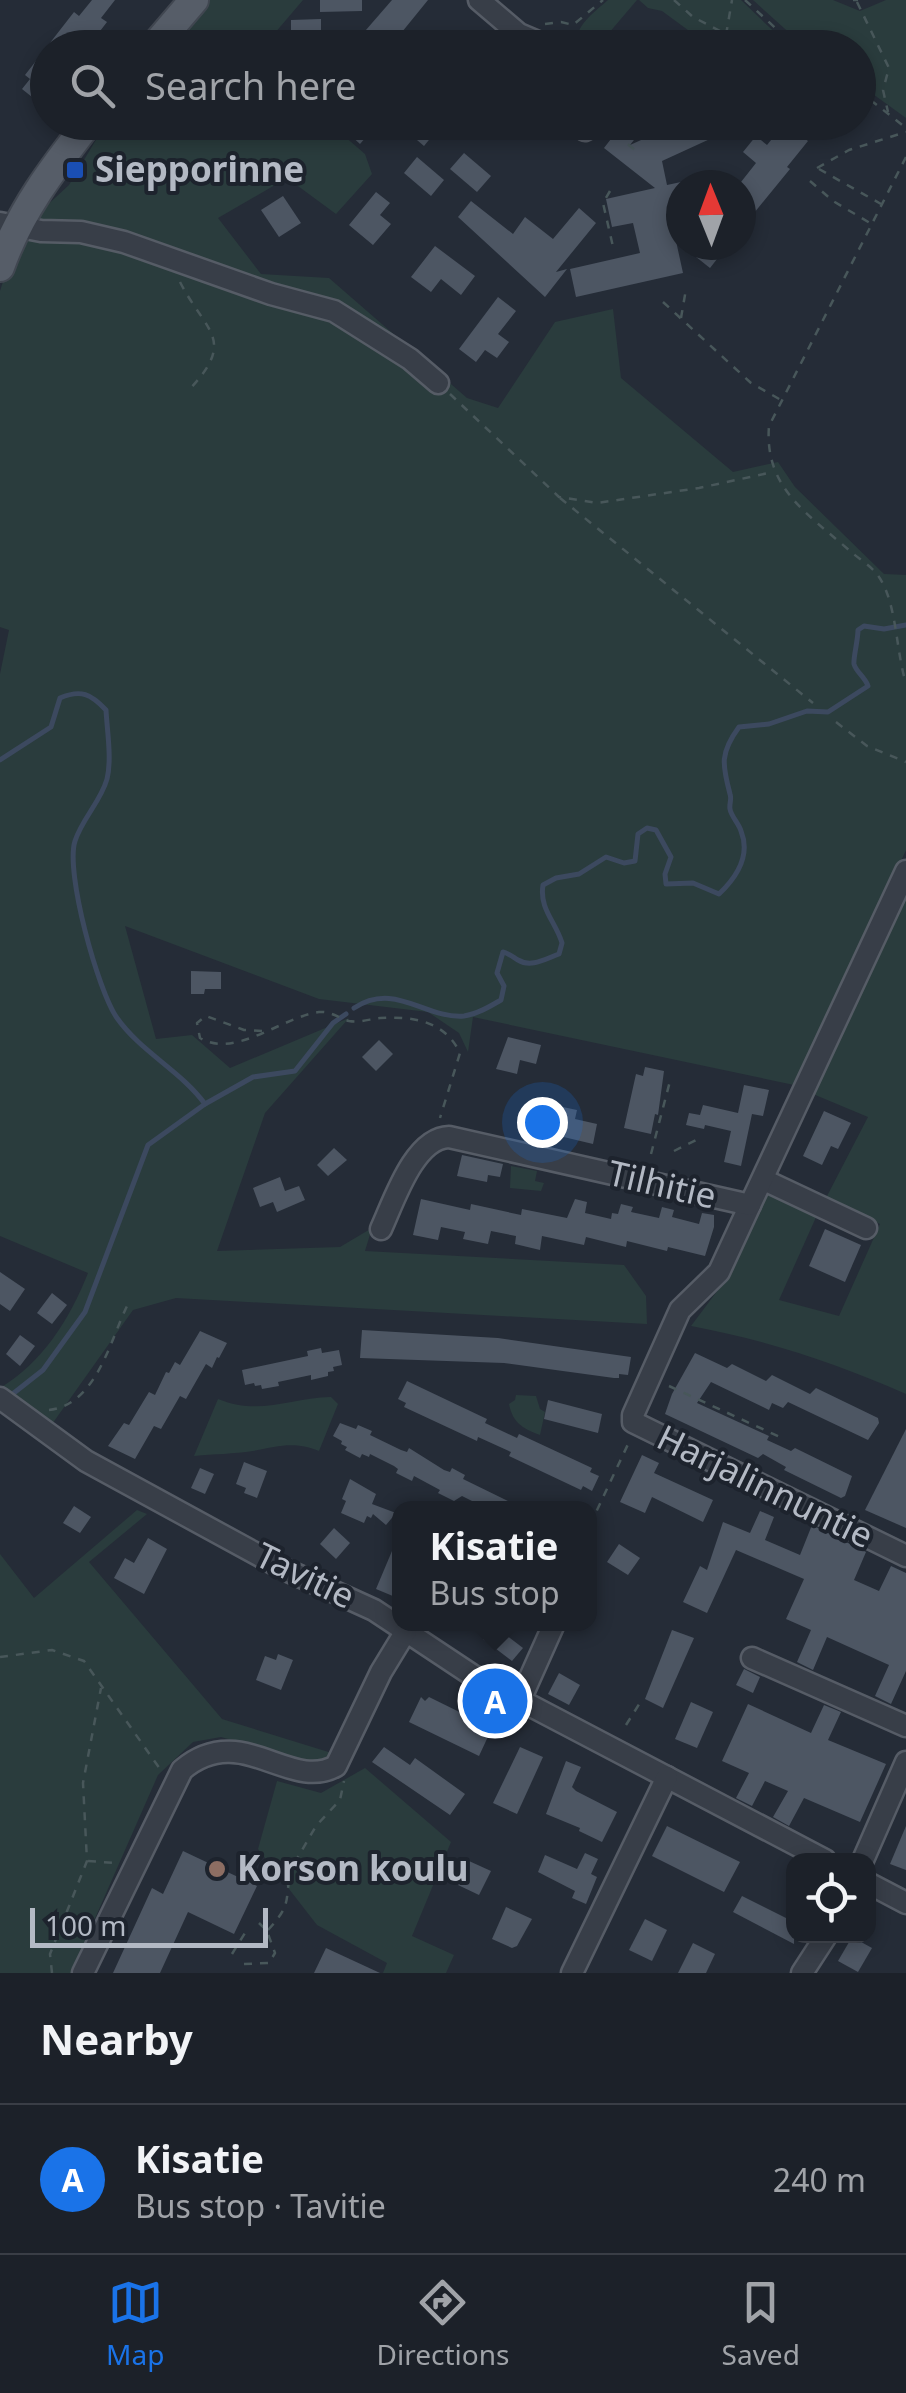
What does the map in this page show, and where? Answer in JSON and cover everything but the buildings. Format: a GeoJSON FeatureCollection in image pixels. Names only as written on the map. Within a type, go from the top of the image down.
{"type":"FeatureCollection","features":[{"type":"Feature","properties":{"kind":"main road"},"geometry":{"type":"LineString","coordinates":[[168,30],[194,0]]}},
{"type":"Feature","properties":{"kind":"main road"},"geometry":{"type":"LineString","coordinates":[[0,266],[7,225],[75,140]]}},
{"type":"Feature","properties":{"kind":"street"},"geometry":{"type":"LineString","coordinates":[[480,0],[514,30]]}},
{"type":"Feature","properties":{"kind":"street"},"geometry":{"type":"LineString","coordinates":[[7,225],[81,232],[271,294],[334,310],[410,359],[438,383]]}},
{"type":"Feature","properties":{"kind":"street","name":"Tilhitie"},"geometry":{"type":"LineString","coordinates":[[437,1138],[750,1205],[906,871]]}},
{"type":"Feature","properties":{"kind":"street"},"geometry":{"type":"LineString","coordinates":[[381,1229],[407,1173],[427,1144],[437,1138]]}},
{"type":"Feature","properties":{"kind":"street"},"geometry":{"type":"LineString","coordinates":[[764,1180],[866,1228]]}},
{"type":"Feature","properties":{"kind":"street","name":"Harjalinnuntie"},"geometry":{"type":"LineString","coordinates":[[750,1205],[719,1272],[680,1310],[632,1415],[633,1422],[906,1556]]}},
{"type":"Feature","properties":{"kind":"street","name":"Tavitie"},"geometry":{"type":"LineString","coordinates":[[0,1398],[86,1461],[284,1569],[392,1622]]}},
{"type":"Feature","properties":{"kind":"street"},"geometry":{"type":"LineString","coordinates":[[83,1973],[182,1770],[193,1760],[219,1751],[249,1754],[310,1771],[325,1772],[336,1766],[381,1672],[406,1631]]}},
{"type":"Feature","properties":{"kind":"street","name":"Tavitie"},"geometry":{"type":"LineString","coordinates":[[406,1631],[472,1675],[812,1853]]}},
{"type":"Feature","properties":{"kind":"street"},"geometry":{"type":"LineString","coordinates":[[520,1700],[551,1631]]}},
{"type":"Feature","properties":{"kind":"street"},"geometry":{"type":"LineString","coordinates":[[752,1658],[906,1726]]}},
{"type":"Feature","properties":{"kind":"street"},"geometry":{"type":"LineString","coordinates":[[867,1853],[904,1773]]}},
{"type":"Feature","properties":{"kind":"street"},"geometry":{"type":"LineString","coordinates":[[572,1973],[667,1778]]}},
{"type":"Feature","properties":{"kind":"street"},"geometry":{"type":"LineString","coordinates":[[876,1888],[906,1903]]}},
{"type":"Feature","properties":{"kind":"street"},"geometry":{"type":"LineString","coordinates":[[802,1973],[821,1943]]}},
{"type":"Feature","properties":{"kind":"path"},"geometry":{"type":"LineString","coordinates":[[537,26],[561,22],[574,26],[603,0]]}},
{"type":"Feature","properties":{"kind":"path"},"geometry":{"type":"LineString","coordinates":[[674,0],[715,30]]}},
{"type":"Feature","properties":{"kind":"path"},"geometry":{"type":"LineString","coordinates":[[726,30],[732,0]]}},
{"type":"Feature","properties":{"kind":"path"},"geometry":{"type":"LineString","coordinates":[[745,0],[778,30]]}},
{"type":"Feature","properties":{"kind":"path"},"geometry":{"type":"LineString","coordinates":[[856,1],[870,30]]}},
{"type":"Feature","properties":{"kind":"path"},"geometry":{"type":"LineString","coordinates":[[876,42],[889,68],[883,90],[888,112]]}},
{"type":"Feature","properties":{"kind":"path"},"geometry":{"type":"LineString","coordinates":[[876,103],[906,130],[850,150],[817,168],[881,204]]}},
{"type":"Feature","properties":{"kind":"path"},"geometry":{"type":"LineString","coordinates":[[617,140],[635,150]]}},
{"type":"Feature","properties":{"kind":"path"},"geometry":{"type":"LineString","coordinates":[[906,157],[769,426],[767,450],[784,489],[878,576],[889,603],[906,683]]}},
{"type":"Feature","properties":{"kind":"path"},"geometry":{"type":"LineString","coordinates":[[810,181],[833,201],[871,223]]}},
{"type":"Feature","properties":{"kind":"path"},"geometry":{"type":"LineString","coordinates":[[610,190],[603,204],[614,251]]}},
{"type":"Feature","properties":{"kind":"path"},"geometry":{"type":"LineString","coordinates":[[168,258],[214,335],[208,369],[187,392]]}},
{"type":"Feature","properties":{"kind":"path"},"geometry":{"type":"LineString","coordinates":[[681,319],[686,289]]}},
{"type":"Feature","properties":{"kind":"path"},"geometry":{"type":"LineString","coordinates":[[663,302],[750,383],[782,400]]}},
{"type":"Feature","properties":{"kind":"path"},"geometry":{"type":"LineString","coordinates":[[438,383],[559,497],[814,703]]}},
{"type":"Feature","properties":{"kind":"path"},"geometry":{"type":"LineString","coordinates":[[559,497],[597,503],[774,472]]}},
{"type":"Feature","properties":{"kind":"path"},"geometry":{"type":"LineString","coordinates":[[836,722],[867,746],[906,762]]}},
{"type":"Feature","properties":{"kind":"path"},"geometry":{"type":"LineString","coordinates":[[262,1031],[244,1030],[206,1016],[197,1024],[200,1038],[223,1045],[317,1012],[349,1020],[400,1018],[440,1027],[454,1040],[460,1053],[437,1138]]}},
{"type":"Feature","properties":{"kind":"path"},"geometry":{"type":"LineString","coordinates":[[651,1154],[670,1081]]}},
{"type":"Feature","properties":{"kind":"path"},"geometry":{"type":"LineString","coordinates":[[674,1151],[702,1137]]}},
{"type":"Feature","properties":{"kind":"path"},"geometry":{"type":"LineString","coordinates":[[45,1409],[53,1412],[90,1386],[108,1357],[127,1306]]}},
{"type":"Feature","properties":{"kind":"path"},"geometry":{"type":"LineString","coordinates":[[658,1381],[782,1438]]}},
{"type":"Feature","properties":{"kind":"path"},"geometry":{"type":"LineString","coordinates":[[597,1507],[639,1426]]}},
{"type":"Feature","properties":{"kind":"path"},"geometry":{"type":"LineString","coordinates":[[0,1658],[52,1650],[84,1661],[172,1786]]}},
{"type":"Feature","properties":{"kind":"path"},"geometry":{"type":"LineString","coordinates":[[52,1973],[50,1954],[87,1861],[84,1783],[102,1688]]}},
{"type":"Feature","properties":{"kind":"path"},"geometry":{"type":"LineString","coordinates":[[626,1725],[643,1698]]}},
{"type":"Feature","properties":{"kind":"path"},"geometry":{"type":"LineString","coordinates":[[267,1931],[284,1912],[290,1897],[292,1868],[316,1826],[340,1800],[345,1774],[339,1779]]}},
{"type":"Feature","properties":{"kind":"path"},"geometry":{"type":"LineString","coordinates":[[87,1861],[136,1865]]}},
{"type":"Feature","properties":{"kind":"path"},"geometry":{"type":"LineString","coordinates":[[266,1866],[292,1868]]}},
{"type":"Feature","properties":{"kind":"path"},"geometry":{"type":"LineString","coordinates":[[244,1964],[269,1963],[275,1953],[267,1931],[259,1923]]}},
{"type":"Feature","properties":{"kind":"path"},"geometry":{"type":"LineString","coordinates":[[232,1954],[248,1928]]}},
{"type":"Feature","properties":{"kind":"shaded area"},"geometry":{"type":"Polygon","coordinates":[[[210,0],[303,0],[277,30],[184,30],[210,0]]]}},
{"type":"Feature","properties":{"kind":"shaded area"},"geometry":{"type":"Polygon","coordinates":[[[608,0],[637,0],[611,30],[579,30],[608,0]]]}},
{"type":"Feature","properties":{"kind":"shaded area"},"geometry":{"type":"Polygon","coordinates":[[[639,0],[741,0],[772,30],[688,30],[662,11],[648,8],[639,0]]]}},
{"type":"Feature","properties":{"kind":"shaded area"},"geometry":{"type":"Polygon","coordinates":[[[753,0],[833,0],[860,11],[886,0],[906,0],[906,118],[876,96],[876,30],[786,30],[753,0]]]}},
{"type":"Feature","properties":{"kind":"shaded area"},"geometry":{"type":"Polygon","coordinates":[[[96,140],[349,140],[365,154],[372,174],[336,214],[287,178],[218,218],[261,274],[329,278],[467,398],[498,408],[555,322],[613,309],[621,378],[733,472],[778,462],[795,487],[884,574],[906,575],[906,850],[799,1086],[473,1017],[468,1052],[459,1033],[428,1012],[319,999],[125,926],[156,1039],[192,1035],[230,1068],[349,1018],[265,1113],[217,1251],[340,1247],[372,1228],[365,1251],[624,1265],[646,1296],[647,1324],[176,1298],[133,1310],[50,1427],[0,1388],[42,1353],[73,1307],[88,1273],[0,1236],[0,674],[9,630],[0,627],[0,291],[11,256],[22,249],[43,209],[69,185],[96,140]]]}},
{"type":"Feature","properties":{"kind":"shaded area"},"geometry":{"type":"Polygon","coordinates":[[[906,894],[906,1394],[800,1354],[691,1326],[730,1274],[769,1188],[817,1215],[779,1300],[839,1316],[880,1224],[826,1198],[868,1117],[813,1094],[906,894]]]}},
{"type":"Feature","properties":{"kind":"shaded area"},"geometry":{"type":"Polygon","coordinates":[[[511,1166],[537,1171],[535,1181],[544,1183],[541,1191],[510,1188],[511,1166]]]}},
{"type":"Feature","properties":{"kind":"shaded area"},"geometry":{"type":"Polygon","coordinates":[[[516,1395],[536,1396],[545,1412],[540,1435],[523,1427],[513,1416],[509,1404],[516,1395]]]}},
{"type":"Feature","properties":{"kind":"shaded area"},"geometry":{"type":"Polygon","coordinates":[[[331,1397],[338,1404],[319,1451],[286,1445],[194,1456],[218,1399],[261,1406],[331,1397]]]}},
{"type":"Feature","properties":{"kind":"shaded area"},"geometry":{"type":"Polygon","coordinates":[[[137,1510],[147,1514],[89,1562],[222,1719],[335,1754],[324,1762],[310,1762],[221,1737],[193,1742],[158,1775],[71,1973],[0,1973],[0,1554],[34,1598],[137,1510]]]}},
{"type":"Feature","properties":{"kind":"shaded area"},"geometry":{"type":"Polygon","coordinates":[[[365,1768],[451,1842],[412,1936],[454,1955],[446,1973],[383,1973],[387,1963],[317,1925],[258,1849],[277,1781],[321,1793],[365,1768]]]}},
{"type":"Feature","properties":{"kind":"waterway"},"geometry":{"type":"LineString","coordinates":[[354,1008],[383,998],[397,999],[436,1012],[464,1016],[501,1000],[504,986],[497,973],[503,952],[528,963],[559,954],[562,943],[546,908],[543,885],[579,874],[606,857],[624,863],[635,861],[638,834],[647,828],[656,830],[671,857],[666,884],[693,883],[719,894],[737,873],[744,849],[741,831],[730,809],[724,766],[728,744],[739,727],[769,724],[807,711],[828,712],[868,686],[854,664],[858,630],[864,626],[884,629],[906,625]]}},
{"type":"Feature","properties":{"kind":"waterway"},"geometry":{"type":"LineString","coordinates":[[0,760],[51,727],[60,698],[85,695],[106,710],[107,779],[78,833],[73,856],[85,931],[117,1018],[205,1104]]}},
{"type":"Feature","properties":{"kind":"waterway"},"geometry":{"type":"LineString","coordinates":[[10,1396],[43,1370],[85,1312],[148,1145],[205,1104],[253,1077],[295,1071],[333,1023],[346,1014]]}},
{"type":"Feature","properties":{"kind":"place","name":"Siepporinne"},"geometry":{"type":"Point","coordinates":[75,170]}},
{"type":"Feature","properties":{"kind":"place","name":"Kisatie"},"geometry":{"type":"Point","coordinates":[495,1701]}},
{"type":"Feature","properties":{"kind":"place","name":"Korson koulu"},"geometry":{"type":"Point","coordinates":[217,1869]}}]}
